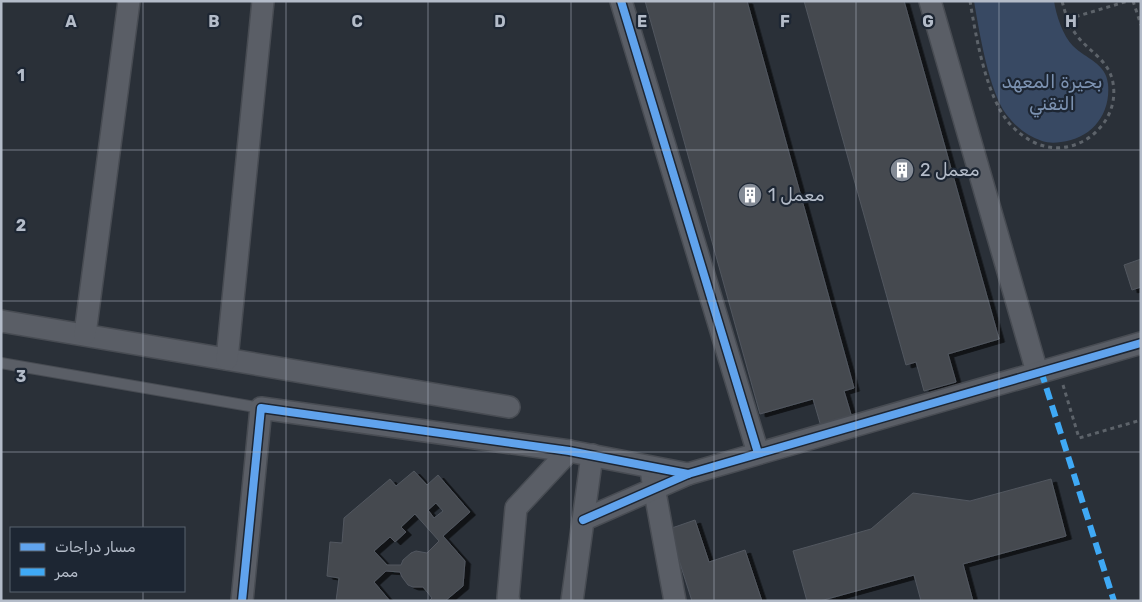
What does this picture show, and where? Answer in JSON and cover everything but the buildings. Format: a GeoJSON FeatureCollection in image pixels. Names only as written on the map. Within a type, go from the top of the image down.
{"type":"FeatureCollection","features":[{"type":"Feature","properties":{"kind":"street"},"geometry":{"type":"LineString","coordinates":[[85,334],[129,1]]}},
{"type":"Feature","properties":{"kind":"street"},"geometry":{"type":"LineString","coordinates":[[228,359],[263,1]]}},
{"type":"Feature","properties":{"kind":"street"},"geometry":{"type":"LineString","coordinates":[[621,1],[758,453]]}},
{"type":"Feature","properties":{"kind":"street"},"geometry":{"type":"LineString","coordinates":[[930,1],[1036,372]]}},
{"type":"Feature","properties":{"kind":"street"},"geometry":{"type":"LineString","coordinates":[[1,321],[509,407]]}},
{"type":"Feature","properties":{"kind":"street"},"geometry":{"type":"LineString","coordinates":[[583,520],[688,474],[1141,343]]}},
{"type":"Feature","properties":{"kind":"street"},"geometry":{"type":"LineString","coordinates":[[242,601],[261,408],[569,451],[688,474]]}},
{"type":"Feature","properties":{"kind":"street"},"geometry":{"type":"LineString","coordinates":[[509,601],[516,508],[569,451]]}},
{"type":"Feature","properties":{"kind":"street"},"geometry":{"type":"LineString","coordinates":[[572,601],[592,455]]}},
{"type":"Feature","properties":{"kind":"street"},"geometry":{"type":"LineString","coordinates":[[650,467],[675,601]]}},
{"type":"Feature","properties":{"kind":"lane"},"geometry":{"type":"LineString","coordinates":[[1,363],[261,408]]}},
{"type":"Feature","properties":{"kind":"path"},"geometry":{"type":"LineString","coordinates":[[970,1],[986,73],[1000,109],[1016,131],[1024,137],[1044,146],[1069,146],[1090,138],[1103,126],[1109,117],[1114,93],[1110,72],[1104,63],[1075,34],[1062,1]]}},
{"type":"Feature","properties":{"kind":"path"},"geometry":{"type":"LineString","coordinates":[[1068,19],[1128,1]]}},
{"type":"Feature","properties":{"kind":"path"},"geometry":{"type":"LineString","coordinates":[[1134,1],[1141,25]]}},
{"type":"Feature","properties":{"kind":"path"},"geometry":{"type":"LineString","coordinates":[[1057,366],[1079,438],[1141,420]]}},
{"type":"Feature","properties":{"kind":"water","name":"بحيرة المعهد التقني"},"geometry":{"type":"Polygon","coordinates":[[[974,1],[1054,1],[1060,25],[1069,42],[1104,71],[1108,84],[1106,106],[1097,124],[1090,131],[1072,140],[1056,143],[1047,142],[1027,134],[1010,119],[1000,104],[990,76],[974,1]]]}},
{"type":"Feature","properties":{"kind":"marked path"},"geometry":{"type":"LineString","coordinates":[[1041,371],[1114,601]]}},
{"type":"Feature","properties":{"kind":"cycle path"},"geometry":{"type":"LineString","coordinates":[[621,1],[758,453]]}},
{"type":"Feature","properties":{"kind":"cycle path"},"geometry":{"type":"LineString","coordinates":[[583,520],[688,474],[1141,343]]}},
{"type":"Feature","properties":{"kind":"cycle path"},"geometry":{"type":"LineString","coordinates":[[242,601],[261,408],[569,451],[688,474]]}},
{"type":"Feature","properties":{"kind":"place","name":"معمل 2"},"geometry":{"type":"Point","coordinates":[902,170]}},
{"type":"Feature","properties":{"kind":"place","name":"معمل 1"},"geometry":{"type":"Point","coordinates":[750,195]}}]}
